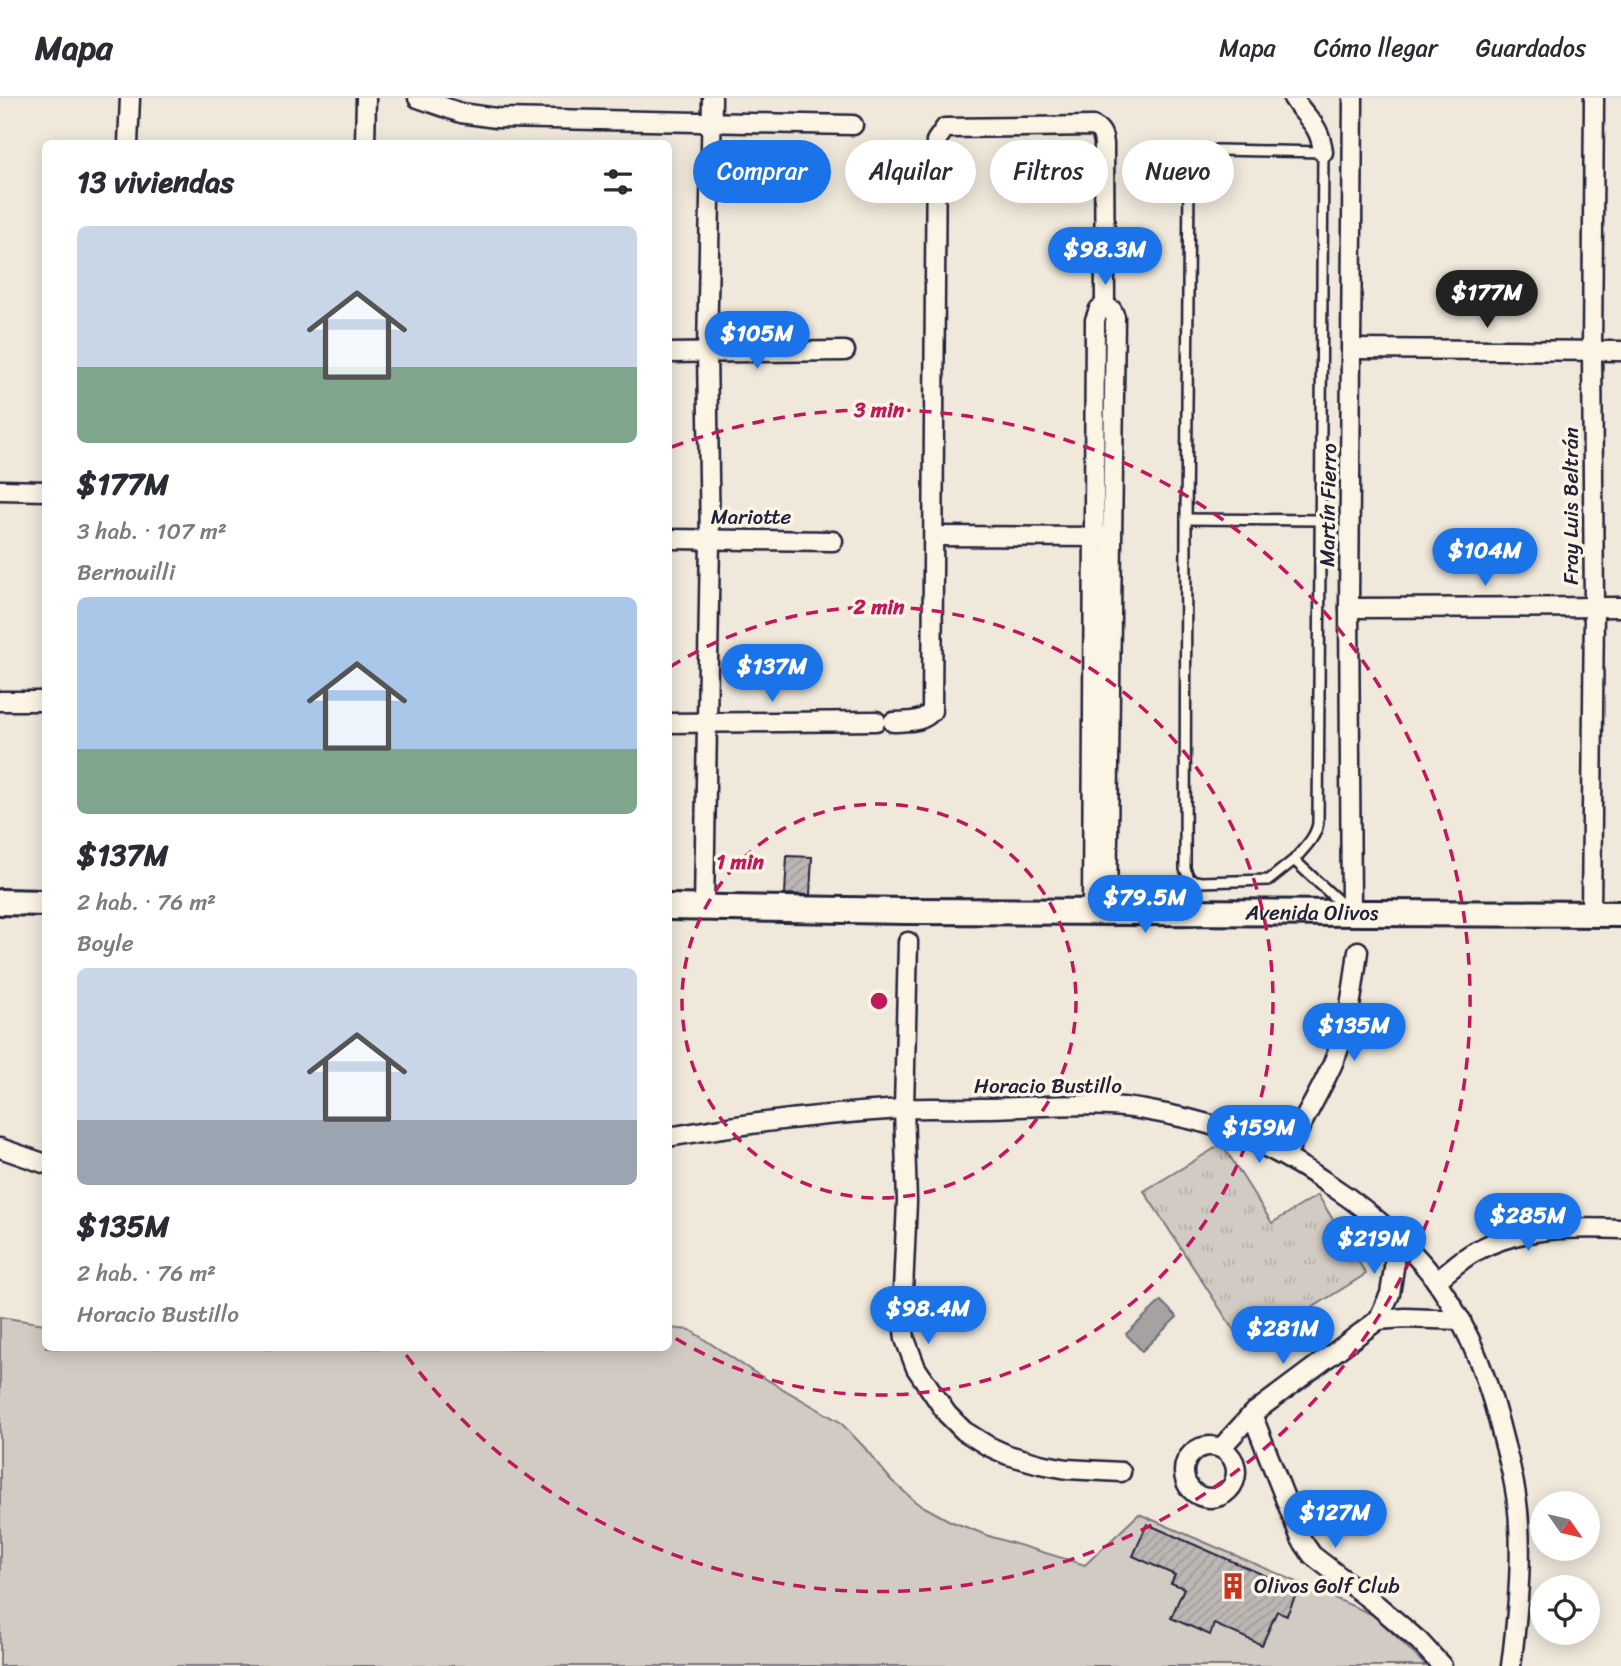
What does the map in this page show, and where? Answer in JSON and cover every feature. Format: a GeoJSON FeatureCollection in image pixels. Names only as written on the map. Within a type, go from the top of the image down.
{"type":"FeatureCollection","features":[{"type":"Feature","properties":{"kind":"street"},"geometry":{"type":"LineString","coordinates":[[128,140],[130,98]]}},
{"type":"Feature","properties":{"kind":"street"},"geometry":{"type":"LineString","coordinates":[[365,140],[366,98]]}},
{"type":"Feature","properties":{"kind":"street"},"geometry":{"type":"LineString","coordinates":[[418,98],[461,113],[496,118],[853,125]]}},
{"type":"Feature","properties":{"kind":"street"},"geometry":{"type":"LineString","coordinates":[[704,908],[710,540],[707,352],[712,98]]}},
{"type":"Feature","properties":{"kind":"street"},"geometry":{"type":"LineString","coordinates":[[1293,98],[1322,137],[1323,152]]}},
{"type":"Feature","properties":{"kind":"street","name":"Martín Fierro"},"geometry":{"type":"LineString","coordinates":[[1351,912],[1349,608],[1353,98]]}},
{"type":"Feature","properties":{"kind":"street","name":"Fray Luis Beltrán"},"geometry":{"type":"LineString","coordinates":[[1591,914],[1594,98]]}},
{"type":"Feature","properties":{"kind":"street"},"geometry":{"type":"LineString","coordinates":[[672,723],[919,721],[932,711],[936,141],[945,128],[1093,125],[1103,135],[1105,306],[1112,310],[1115,317],[1103,537],[1099,912]]}},
{"type":"Feature","properties":{"kind":"street"},"geometry":{"type":"LineString","coordinates":[[1352,349],[1621,351]]}},
{"type":"Feature","properties":{"kind":"street"},"geometry":{"type":"LineString","coordinates":[[672,353],[845,351]]}},
{"type":"Feature","properties":{"kind":"street"},"geometry":{"type":"LineString","coordinates":[[0,490],[42,491]]}},
{"type":"Feature","properties":{"kind":"street"},"geometry":{"type":"LineString","coordinates":[[934,536],[1103,537]]}},
{"type":"Feature","properties":{"kind":"street","name":"Mariotte"},"geometry":{"type":"LineString","coordinates":[[672,539],[833,541]]}},
{"type":"Feature","properties":{"kind":"street"},"geometry":{"type":"LineString","coordinates":[[1349,608],[1621,607]]}},
{"type":"Feature","properties":{"kind":"street"},"geometry":{"type":"LineString","coordinates":[[0,701],[42,701]]}},
{"type":"Feature","properties":{"kind":"street"},"geometry":{"type":"LineString","coordinates":[[0,902],[42,903]]}},
{"type":"Feature","properties":{"kind":"street","name":"Avenida Olivos"},"geometry":{"type":"LineString","coordinates":[[672,907],[907,911],[1621,914]]}},
{"type":"Feature","properties":{"kind":"street"},"geometry":{"type":"LineString","coordinates":[[908,942],[904,1109],[907,1202],[902,1312],[905,1339],[916,1368],[947,1414],[964,1432],[988,1446],[1040,1464],[1067,1469],[1121,1472]]}},
{"type":"Feature","properties":{"kind":"street"},"geometry":{"type":"LineString","coordinates":[[1286,1156],[1334,1063],[1351,1002],[1358,951]]}},
{"type":"Feature","properties":{"kind":"street","name":"Horacio Bustillo"},"geometry":{"type":"LineString","coordinates":[[672,1136],[808,1116],[904,1109],[1055,1104],[1113,1106],[1192,1120],[1239,1135],[1286,1156],[1346,1195],[1419,1261],[1436,1281],[1461,1320],[1477,1353],[1497,1412],[1511,1471],[1519,1524],[1519,1577],[1511,1666]]}},
{"type":"Feature","properties":{"kind":"street"},"geometry":{"type":"LineString","coordinates":[[0,1148],[42,1163]]}},
{"type":"Feature","properties":{"kind":"street"},"geometry":{"type":"LineString","coordinates":[[1436,1281],[1473,1252],[1493,1242],[1552,1229],[1621,1229]]}},
{"type":"Feature","properties":{"kind":"street"},"geometry":{"type":"LineString","coordinates":[[1221,1448],[1252,1414],[1378,1320],[1390,1294],[1395,1237]]}},
{"type":"Feature","properties":{"kind":"street"},"geometry":{"type":"LineString","coordinates":[[1378,1320],[1461,1320]]}},
{"type":"Feature","properties":{"kind":"street"},"geometry":{"type":"LineString","coordinates":[[1252,1414],[1301,1539],[1311,1555],[1377,1605],[1419,1641],[1442,1666]]}},
{"type":"Feature","properties":{"kind":"lane"},"geometry":{"type":"LineString","coordinates":[[1217,150],[1323,152],[1318,823],[1312,838],[1294,860],[1269,880],[1201,882],[1190,880],[1186,876],[1185,519],[1189,180],[1192,166],[1208,152],[1217,150]]}},
{"type":"Feature","properties":{"kind":"lane"},"geometry":{"type":"LineString","coordinates":[[1185,519],[1320,520]]}},
{"type":"Feature","properties":{"kind":"lane"},"geometry":{"type":"LineString","coordinates":[[1294,860],[1351,912]]}},
{"type":"Feature","properties":{"kind":"green space"},"geometry":{"type":"Polygon","coordinates":[[[1222,1144],[1272,1223],[1318,1195],[1366,1274],[1246,1349],[1144,1191],[1222,1144]]]}},
{"type":"Feature","properties":{"kind":"green space","name":"Olivos Golf Club"},"geometry":{"type":"Polygon","coordinates":[[[0,1317],[42,1324],[42,1351],[672,1351],[672,1328],[690,1330],[752,1371],[840,1422],[891,1480],[917,1503],[950,1521],[992,1537],[1085,1565],[1139,1514],[1376,1616],[1426,1666],[0,1666],[0,1317]]]}},
{"type":"Feature","properties":{"kind":"shaded area"},"geometry":{"type":"Polygon","coordinates":[[[1161,1301],[1177,1317],[1142,1351],[1126,1334],[1161,1301]]]}},
{"type":"Feature","properties":{"kind":"building"},"geometry":{"type":"Polygon","coordinates":[[[787,856],[812,857],[810,895],[785,894],[787,856]]]}},
{"type":"Feature","properties":{"kind":"building","name":"Olivos Golf Club"},"geometry":{"type":"Polygon","coordinates":[[[1147,1524],[1298,1590],[1287,1615],[1277,1611],[1262,1645],[1214,1624],[1210,1635],[1171,1618],[1184,1588],[1171,1583],[1175,1575],[1133,1556],[1147,1524]]]}},
{"type":"Feature","properties":{"kind":"place","name":"Olivos Golf Club"},"geometry":{"type":"Point","coordinates":[1233,1586]}}]}
